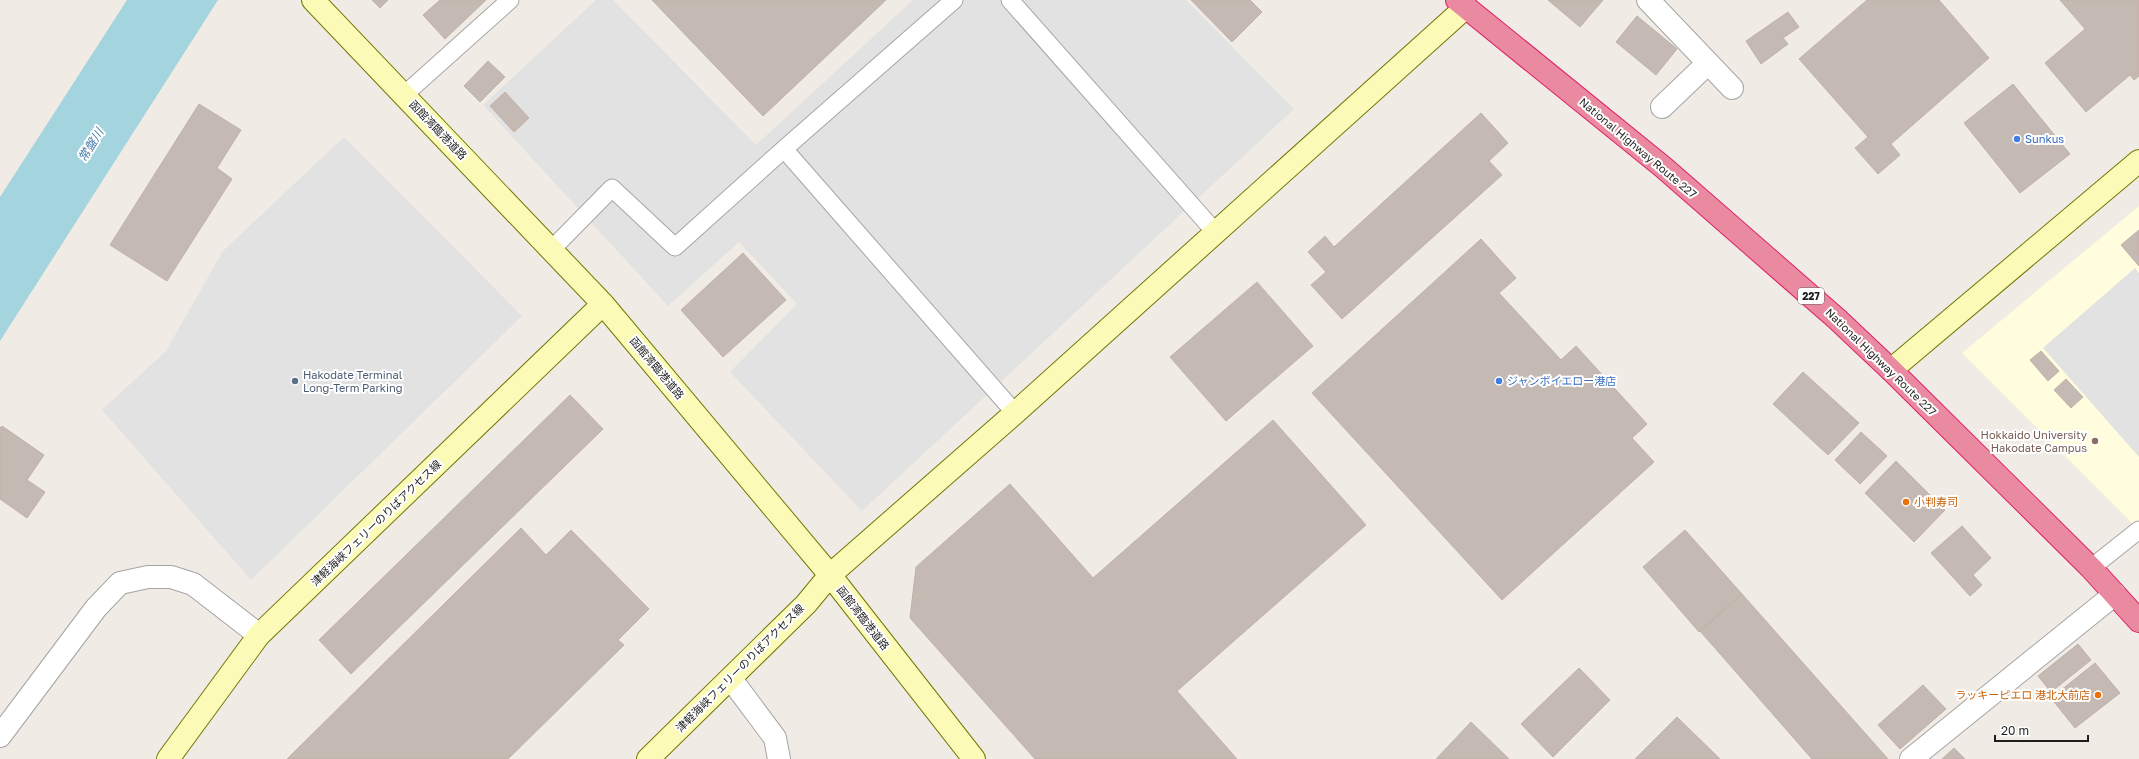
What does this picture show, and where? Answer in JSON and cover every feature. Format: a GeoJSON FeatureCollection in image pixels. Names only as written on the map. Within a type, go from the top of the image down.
{"type":"FeatureCollection","features":[{"type":"Feature","properties":{"kind":"highway","name":"National Highway Route 227"},"geometry":{"type":"LineString","coordinates":[[1461,4],[1663,167],[1837,319],[1891,370],[2091,568],[2139,621]]}},
{"type":"Feature","properties":{"kind":"street","name":"函館湾臨港道路"},"geometry":{"type":"LineString","coordinates":[[313,0],[604,304],[830,575],[974,759]]}},
{"type":"Feature","properties":{"kind":"street"},"geometry":{"type":"LineString","coordinates":[[1648,0],[1732,88]]}},
{"type":"Feature","properties":{"kind":"street","name":"津軽海峡フェリーのりばアクセス線"},"geometry":{"type":"LineString","coordinates":[[648,759],[806,604],[830,575],[1015,413],[1216,233],[1461,4]]}},
{"type":"Feature","properties":{"kind":"street"},"geometry":{"type":"LineString","coordinates":[[1662,107],[1708,63]]}},
{"type":"Feature","properties":{"kind":"street"},"geometry":{"type":"LineString","coordinates":[[1891,370],[2139,161]]}},
{"type":"Feature","properties":{"kind":"street","name":"津軽海峡フェリーのりばアクセス線"},"geometry":{"type":"LineString","coordinates":[[168,759],[259,635],[604,304]]}},
{"type":"Feature","properties":{"kind":"street"},"geometry":{"type":"LineString","coordinates":[[0,736],[96,608],[120,583],[148,577],[171,577],[193,584],[259,635]]}},
{"type":"Feature","properties":{"kind":"street"},"geometry":{"type":"LineString","coordinates":[[1911,759],[2115,594]]}},
{"type":"Feature","properties":{"kind":"street"},"geometry":{"type":"LineString","coordinates":[[730,679],[775,738],[779,759]]}},
{"type":"Feature","properties":{"kind":"lane"},"geometry":{"type":"LineString","coordinates":[[404,95],[510,0]]}},
{"type":"Feature","properties":{"kind":"lane"},"geometry":{"type":"LineString","coordinates":[[552,249],[612,188],[675,247],[954,0]]}},
{"type":"Feature","properties":{"kind":"lane"},"geometry":{"type":"LineString","coordinates":[[1010,0],[1165,173],[1216,233]]}},
{"type":"Feature","properties":{"kind":"lane"},"geometry":{"type":"LineString","coordinates":[[784,149],[1015,413]]}},
{"type":"Feature","properties":{"kind":"lane"},"geometry":{"type":"LineString","coordinates":[[2091,568],[2139,530]]}},
{"type":"Feature","properties":{"kind":"shaded area"},"geometry":{"type":"Polygon","coordinates":[[[596,0],[613,0],[756,145],[913,0],[1186,0],[1294,109],[862,511],[730,372],[797,304],[739,242],[668,306],[483,105],[596,0]]]}},
{"type":"Feature","properties":{"kind":"shaded area","name":"Hakodate Terminal Long-Term Parking"},"geometry":{"type":"Polygon","coordinates":[[[344,137],[522,316],[251,580],[102,410],[166,351],[223,251],[344,137]]]}},
{"type":"Feature","properties":{"kind":"shaded area","name":"Hokkaido University Hakodate Campus"},"geometry":{"type":"Polygon","coordinates":[[[2139,206],[2139,530],[1962,353],[2139,206]]]}},
{"type":"Feature","properties":{"kind":"shaded area"},"geometry":{"type":"Polygon","coordinates":[[[2135,268],[2139,273],[2139,457],[2043,348],[2135,268]]]}},
{"type":"Feature","properties":{"kind":"water","name":"常盤川"},"geometry":{"type":"Polygon","coordinates":[[[127,0],[218,0],[0,341],[0,197],[127,0]]]}},
{"type":"Feature","properties":{"kind":"building"},"geometry":{"type":"Polygon","coordinates":[[[372,0],[388,0],[380,8],[372,0]]]}},
{"type":"Feature","properties":{"kind":"building"},"geometry":{"type":"Polygon","coordinates":[[[440,0],[486,0],[445,39],[423,15],[440,0]]]}},
{"type":"Feature","properties":{"kind":"building"},"geometry":{"type":"Polygon","coordinates":[[[652,0],[886,0],[763,116],[652,0]]]}},
{"type":"Feature","properties":{"kind":"building"},"geometry":{"type":"Polygon","coordinates":[[[1191,0],[1250,0],[1262,12],[1232,42],[1191,0]]]}},
{"type":"Feature","properties":{"kind":"building"},"geometry":{"type":"Polygon","coordinates":[[[1548,0],[1603,0],[1580,27],[1548,0]]]}},
{"type":"Feature","properties":{"kind":"building"},"geometry":{"type":"Polygon","coordinates":[[[1867,0],[1939,0],[1989,58],[1891,144],[1900,155],[1878,174],[1855,148],[1868,137],[1799,59],[1867,0]]]}},
{"type":"Feature","properties":{"kind":"building"},"geometry":{"type":"Polygon","coordinates":[[[2060,0],[2139,0],[2139,76],[2134,80],[2130,75],[2086,112],[2045,63],[2085,29],[2060,0]]]}},
{"type":"Feature","properties":{"kind":"building"},"geometry":{"type":"Polygon","coordinates":[[[1788,12],[1799,27],[1783,38],[1788,44],[1761,64],[1746,41],[1788,12]]]}},
{"type":"Feature","properties":{"kind":"building"},"geometry":{"type":"Polygon","coordinates":[[[1637,16],[1677,49],[1656,75],[1616,42],[1637,16]]]}},
{"type":"Feature","properties":{"kind":"building"},"geometry":{"type":"Polygon","coordinates":[[[488,61],[505,77],[480,102],[464,86],[488,61]]]}},
{"type":"Feature","properties":{"kind":"building","name":"Sunkus"},"geometry":{"type":"Polygon","coordinates":[[[2013,84],[2070,154],[2020,193],[1964,123],[2013,84]]]}},
{"type":"Feature","properties":{"kind":"building"},"geometry":{"type":"Polygon","coordinates":[[[505,92],[529,118],[514,132],[490,106],[505,92]]]}},
{"type":"Feature","properties":{"kind":"building"},"geometry":{"type":"Polygon","coordinates":[[[199,104],[241,130],[217,168],[232,179],[167,281],[110,245],[199,104]]]}},
{"type":"Feature","properties":{"kind":"building"},"geometry":{"type":"Polygon","coordinates":[[[1481,113],[1508,143],[1489,161],[1502,175],[1342,319],[1311,285],[1326,272],[1308,252],[1325,236],[1334,247],[1481,113]]]}},
{"type":"Feature","properties":{"kind":"building"},"geometry":{"type":"Polygon","coordinates":[[[2139,230],[2139,266],[2121,245],[2139,230]]]}},
{"type":"Feature","properties":{"kind":"building"},"geometry":{"type":"Polygon","coordinates":[[[1481,239],[1516,278],[1499,293],[1561,360],[1576,346],[1647,424],[1632,438],[1654,462],[1502,600],[1312,393],[1481,239]]]}},
{"type":"Feature","properties":{"kind":"building"},"geometry":{"type":"Polygon","coordinates":[[[743,253],[786,300],[723,357],[681,310],[743,253]]]}},
{"type":"Feature","properties":{"kind":"building"},"geometry":{"type":"Polygon","coordinates":[[[1257,282],[1313,346],[1226,421],[1170,357],[1257,282]]]}},
{"type":"Feature","properties":{"kind":"building"},"geometry":{"type":"Polygon","coordinates":[[[2041,351],[2059,371],[2048,381],[2030,360],[2041,351]]]}},
{"type":"Feature","properties":{"kind":"building"},"geometry":{"type":"Polygon","coordinates":[[[1803,372],[1859,423],[1828,455],[1773,404],[1803,372]]]}},
{"type":"Feature","properties":{"kind":"building"},"geometry":{"type":"Polygon","coordinates":[[[2066,379],[2083,397],[2071,408],[2054,390],[2066,379]]]}},
{"type":"Feature","properties":{"kind":"building"},"geometry":{"type":"Polygon","coordinates":[[[570,395],[603,429],[351,674],[319,640],[570,395]]]}},
{"type":"Feature","properties":{"kind":"building"},"geometry":{"type":"Polygon","coordinates":[[[1273,420],[1366,525],[1177,691],[1237,759],[1035,759],[910,618],[916,567],[1010,484],[1093,578],[1273,420]]]}},
{"type":"Feature","properties":{"kind":"building"},"geometry":{"type":"Polygon","coordinates":[[[2,426],[44,455],[27,480],[45,492],[27,518],[0,499],[0,428],[2,426]]]}},
{"type":"Feature","properties":{"kind":"building"},"geometry":{"type":"Polygon","coordinates":[[[1861,432],[1887,456],[1860,484],[1835,460],[1861,432]]]}},
{"type":"Feature","properties":{"kind":"building"},"geometry":{"type":"Polygon","coordinates":[[[1896,461],[1945,510],[1914,542],[1865,493],[1896,461]]]}},
{"type":"Feature","properties":{"kind":"building"},"geometry":{"type":"Polygon","coordinates":[[[1962,526],[1991,558],[1973,575],[1982,585],[1970,596],[1931,553],[1962,526]]]}},
{"type":"Feature","properties":{"kind":"building"},"geometry":{"type":"Polygon","coordinates":[[[521,528],[546,555],[571,530],[649,609],[618,640],[624,645],[508,759],[287,759],[521,528]]]}},
{"type":"Feature","properties":{"kind":"building"},"geometry":{"type":"Polygon","coordinates":[[[1685,530],[1742,594],[1699,632],[1643,567],[1685,530]]]}},
{"type":"Feature","properties":{"kind":"building"},"geometry":{"type":"Polygon","coordinates":[[[1742,594],[1888,759],[1812,759],[1700,631],[1742,594]]]}},
{"type":"Feature","properties":{"kind":"building"},"geometry":{"type":"Polygon","coordinates":[[[2078,644],[2091,660],[2051,692],[2038,676],[2078,644]]]}},
{"type":"Feature","properties":{"kind":"building"},"geometry":{"type":"Polygon","coordinates":[[[2095,663],[2120,693],[2075,728],[2051,698],[2095,663]]]}},
{"type":"Feature","properties":{"kind":"building"},"geometry":{"type":"Polygon","coordinates":[[[1579,668],[1610,700],[1553,757],[1521,724],[1579,668]]]}},
{"type":"Feature","properties":{"kind":"building"},"geometry":{"type":"Polygon","coordinates":[[[1923,685],[1946,709],[1900,749],[1878,725],[1923,685]]]}},
{"type":"Feature","properties":{"kind":"building"},"geometry":{"type":"Polygon","coordinates":[[[1677,717],[1720,759],[1635,759],[1677,717]]]}},
{"type":"Feature","properties":{"kind":"building"},"geometry":{"type":"Polygon","coordinates":[[[1471,722],[1509,759],[1436,759],[1471,722]]]}},
{"type":"Feature","properties":{"kind":"building"},"geometry":{"type":"Polygon","coordinates":[[[1954,748],[1965,759],[1942,759],[1954,748]]]}},
{"type":"Feature","properties":{"kind":"place","name":"Sunkus"},"geometry":{"type":"Point","coordinates":[2017,139]}},
{"type":"Feature","properties":{"kind":"place","name":"Hakodate Terminal Long-Term Parking"},"geometry":{"type":"Point","coordinates":[295,381]}},
{"type":"Feature","properties":{"kind":"place","name":"ジャンボイエロー港店"},"geometry":{"type":"Point","coordinates":[1499,381]}},
{"type":"Feature","properties":{"kind":"place","name":"Hokkaido University Hakodate Campus"},"geometry":{"type":"Point","coordinates":[2095,441]}},
{"type":"Feature","properties":{"kind":"place","name":"小判寿司"},"geometry":{"type":"Point","coordinates":[1906,502]}},
{"type":"Feature","properties":{"kind":"place","name":"ラッキーピエロ 港北大前店"},"geometry":{"type":"Point","coordinates":[2098,695]}}]}
